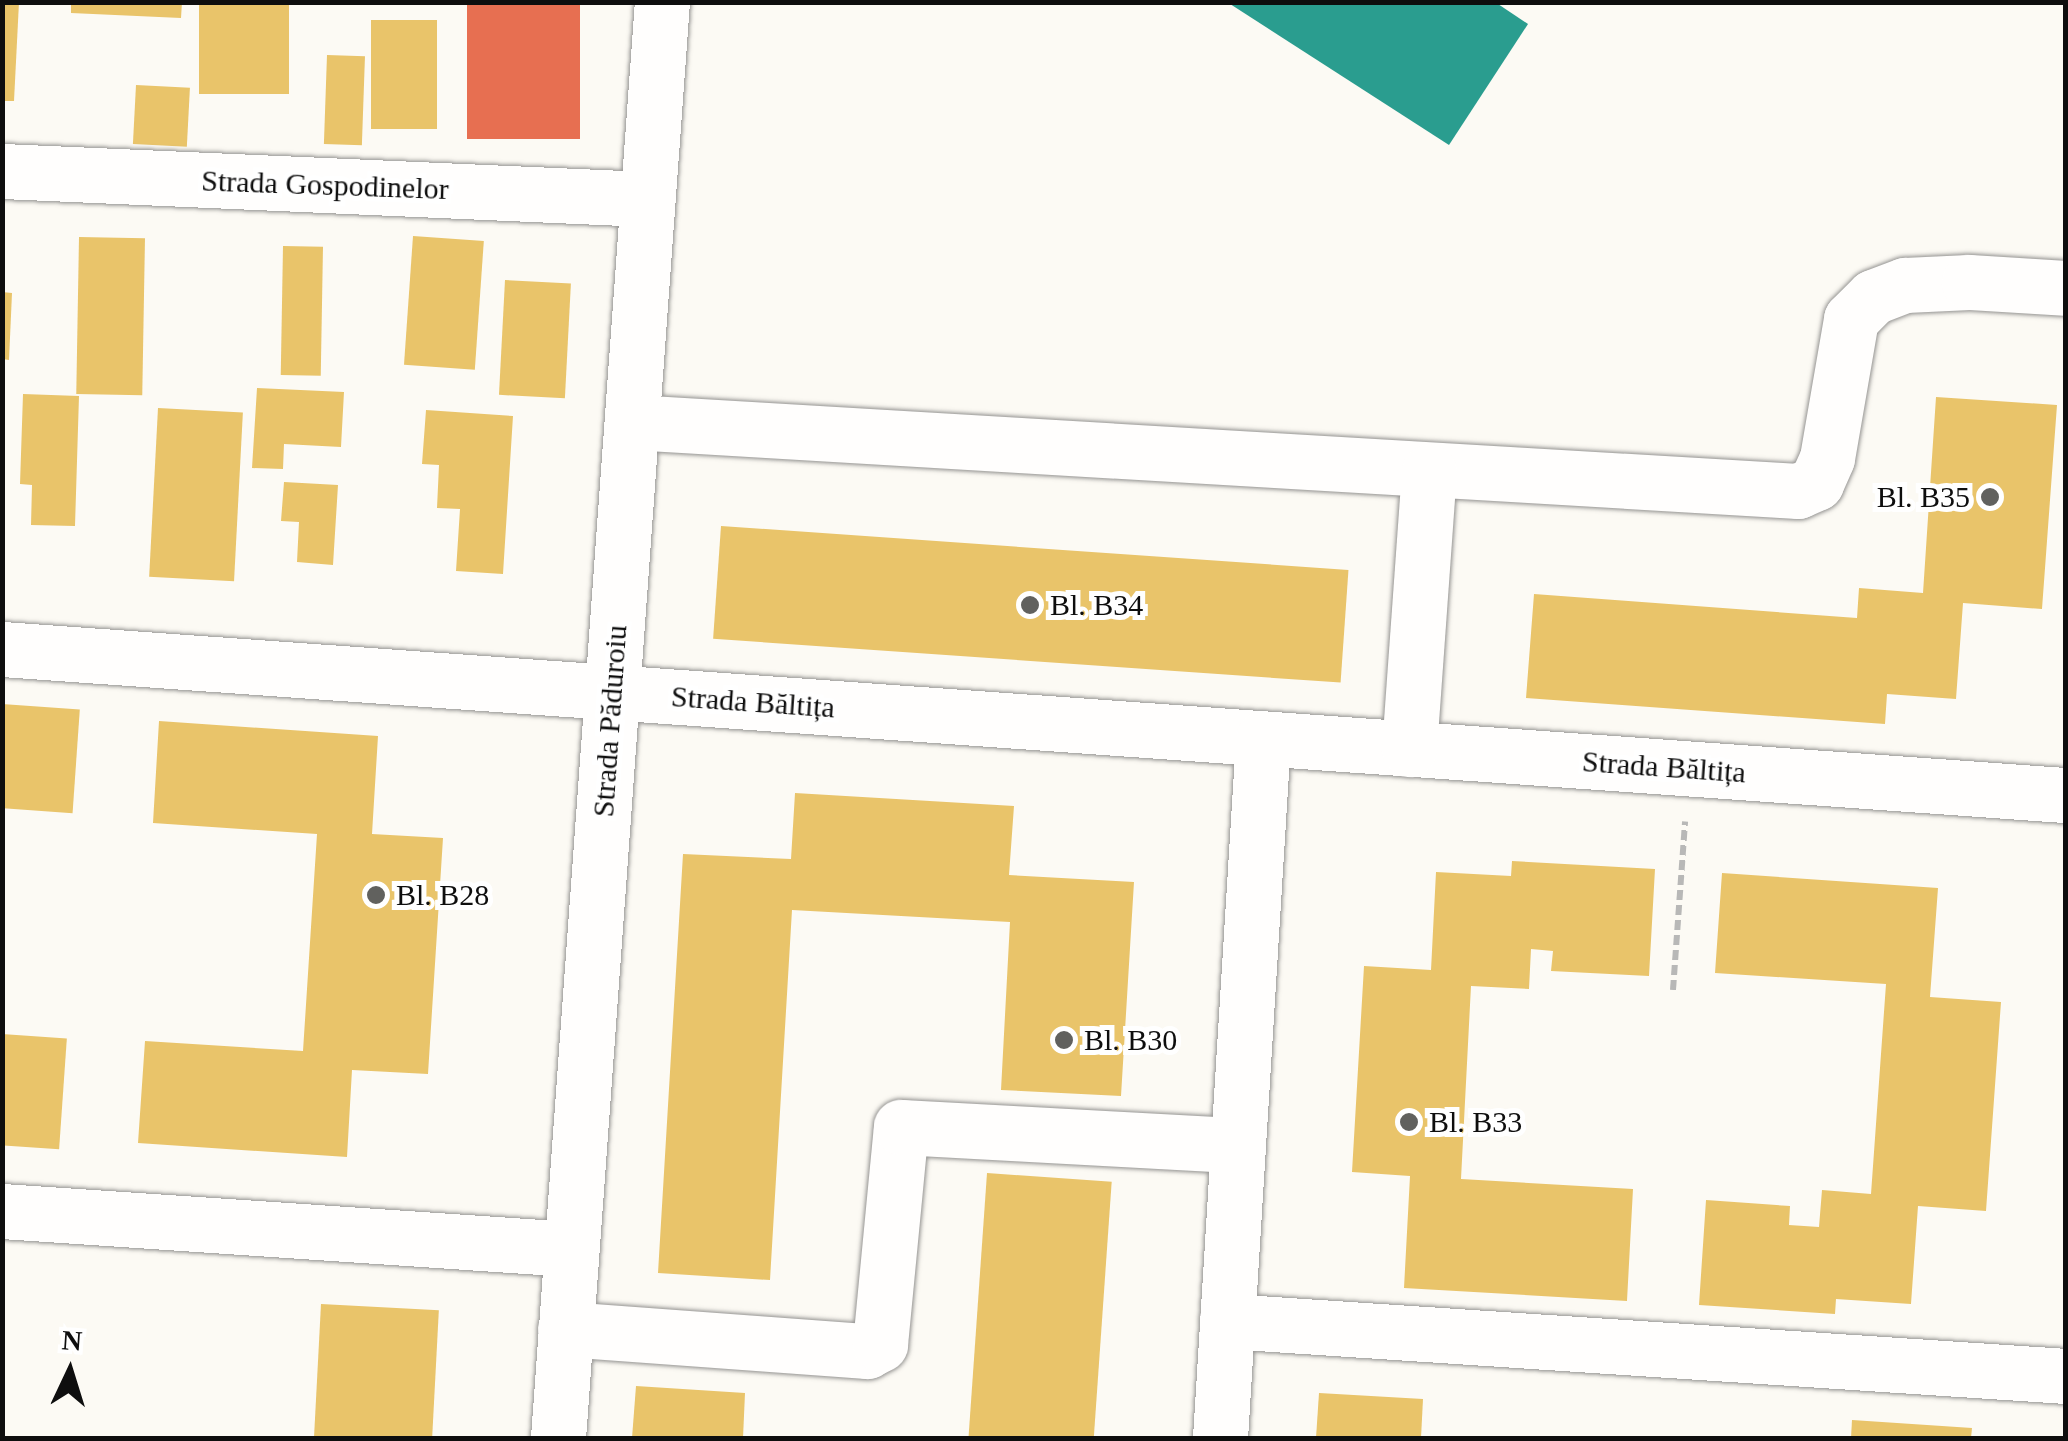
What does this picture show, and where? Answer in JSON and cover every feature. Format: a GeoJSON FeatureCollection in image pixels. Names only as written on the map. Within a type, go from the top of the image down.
{"type":"FeatureCollection","features":[{"type":"Feature","properties":{"kind":"street","name":"Strada Păduroiu"},"geometry":{"type":"LineString","coordinates":[[558,1438],[662,2]]}},
{"type":"Feature","properties":{"kind":"street","name":"Strada Gospodinelor"},"geometry":{"type":"LineString","coordinates":[[2,171],[647,199]]}},
{"type":"Feature","properties":{"kind":"street"},"geometry":{"type":"LineString","coordinates":[[632,422],[1798,491],[1816,483],[1827,458],[1851,319],[1873,297],[1904,285],[1969,282],[2066,288]]}},
{"type":"Feature","properties":{"kind":"street"},"geometry":{"type":"LineString","coordinates":[[1409,749],[1428,472]]}},
{"type":"Feature","properties":{"kind":"street","name":"Strada Băltița"},"geometry":{"type":"LineString","coordinates":[[2,649],[2066,794]]}},
{"type":"Feature","properties":{"kind":"street"},"geometry":{"type":"LineString","coordinates":[[1220,1438],[1264,738]]}},
{"type":"Feature","properties":{"kind":"street"},"geometry":{"type":"LineString","coordinates":[[566,1328],[867,1350],[880,1344],[901,1126],[1238,1144]]}},
{"type":"Feature","properties":{"kind":"street"},"geometry":{"type":"LineString","coordinates":[[2,1211],[571,1249]]}},
{"type":"Feature","properties":{"kind":"street"},"geometry":{"type":"LineString","coordinates":[[1228,1321],[2066,1376]]}},
{"type":"Feature","properties":{"kind":"path"},"geometry":{"type":"LineString","coordinates":[[1673,990],[1688,768]]}},
{"type":"Feature","properties":{"kind":"building: Homes"},"geometry":{"type":"Polygon","coordinates":[[[2,2],[19,2],[14,101],[2,101],[2,2]]]}},
{"type":"Feature","properties":{"kind":"building: Homes"},"geometry":{"type":"Polygon","coordinates":[[[71,2],[182,2],[181,18],[71,13],[71,2]]]}},
{"type":"Feature","properties":{"kind":"building: Homes"},"geometry":{"type":"Polygon","coordinates":[[[199,2],[289,2],[289,94],[199,94],[199,2]]]}},
{"type":"Feature","properties":{"kind":"building: Homes"},"geometry":{"type":"Polygon","coordinates":[[[371,20],[437,20],[437,129],[371,129],[371,20]]]}},
{"type":"Feature","properties":{"kind":"building: Homes"},"geometry":{"type":"Polygon","coordinates":[[[327,55],[365,56],[362,145],[324,144],[327,55]]]}},
{"type":"Feature","properties":{"kind":"building: Homes"},"geometry":{"type":"Polygon","coordinates":[[[136,85],[190,88],[187,147],[133,144],[136,85]]]}},
{"type":"Feature","properties":{"kind":"building: Homes"},"geometry":{"type":"Polygon","coordinates":[[[413,236],[484,241],[475,370],[404,365],[413,236]]]}},
{"type":"Feature","properties":{"kind":"building: Homes"},"geometry":{"type":"Polygon","coordinates":[[[79,237],[145,238],[142,395],[76,394],[79,237]]]}},
{"type":"Feature","properties":{"kind":"building: Homes"},"geometry":{"type":"Polygon","coordinates":[[[283,246],[323,247],[321,376],[281,375],[283,246]]]}},
{"type":"Feature","properties":{"kind":"building: Homes"},"geometry":{"type":"Polygon","coordinates":[[[505,280],[571,283],[565,398],[499,395],[505,280]]]}},
{"type":"Feature","properties":{"kind":"building: Homes"},"geometry":{"type":"Polygon","coordinates":[[[2,292],[12,293],[9,360],[2,359],[2,292]]]}},
{"type":"Feature","properties":{"kind":"building: Homes"},"geometry":{"type":"Polygon","coordinates":[[[257,388],[344,392],[341,447],[284,444],[283,469],[252,468],[257,388]]]}},
{"type":"Feature","properties":{"kind":"building: Homes"},"geometry":{"type":"Polygon","coordinates":[[[23,394],[79,396],[75,526],[31,525],[32,485],[20,484],[23,394]]]}},
{"type":"Feature","properties":{"kind":"building: Homes","name":"Bl. B35"},"geometry":{"type":"Polygon","coordinates":[[[1936,397],[2057,405],[2042,609],[1963,603],[1956,699],[1887,694],[1885,724],[1526,698],[1534,594],[1857,618],[1859,588],[1923,593],[1936,397]]]}},
{"type":"Feature","properties":{"kind":"building: Homes"},"geometry":{"type":"Polygon","coordinates":[[[158,408],[243,412],[234,581],[149,577],[158,408]]]}},
{"type":"Feature","properties":{"kind":"building: Homes"},"geometry":{"type":"Polygon","coordinates":[[[426,410],[513,416],[503,574],[456,571],[460,509],[437,508],[439,465],[422,464],[426,410]]]}},
{"type":"Feature","properties":{"kind":"building: Homes"},"geometry":{"type":"Polygon","coordinates":[[[284,482],[338,485],[333,565],[297,562],[299,522],[281,521],[284,482]]]}},
{"type":"Feature","properties":{"kind":"building: Homes","name":"Bl. B34"},"geometry":{"type":"Polygon","coordinates":[[[721,526],[1348,570],[1341,683],[713,639],[721,526]]]}},
{"type":"Feature","properties":{"kind":"building: Homes"},"geometry":{"type":"Polygon","coordinates":[[[2,704],[80,709],[73,813],[2,808],[2,704]]]}},
{"type":"Feature","properties":{"kind":"building: Homes","name":"Bl. B28"},"geometry":{"type":"Polygon","coordinates":[[[159,721],[378,736],[372,834],[443,838],[428,1074],[352,1070],[347,1157],[138,1143],[145,1041],[303,1051],[317,834],[153,823],[159,721]]]}},
{"type":"Feature","properties":{"kind":"building: Homes","name":"Bl. B30"},"geometry":{"type":"Polygon","coordinates":[[[795,793],[1014,806],[1009,875],[1134,882],[1121,1096],[1001,1090],[1010,922],[792,910],[770,1280],[658,1273],[683,854],[791,859],[795,793]]]}},
{"type":"Feature","properties":{"kind":"building: Homes","name":"Bl. B33"},"geometry":{"type":"Polygon","coordinates":[[[1512,861],[1655,869],[1649,976],[1551,971],[1553,951],[1531,949],[1529,989],[1471,986],[1461,1179],[1633,1189],[1627,1301],[1404,1288],[1410,1176],[1352,1172],[1364,966],[1431,970],[1436,872],[1511,876],[1512,861]]]}},
{"type":"Feature","properties":{"kind":"building: Homes"},"geometry":{"type":"Polygon","coordinates":[[[1722,873],[1938,888],[1930,997],[2001,1002],[1986,1211],[1918,1206],[1911,1304],[1836,1299],[1835,1314],[1699,1305],[1706,1200],[1790,1206],[1789,1225],[1819,1227],[1822,1190],[1871,1194],[1886,984],[1715,973],[1722,873]]]}},
{"type":"Feature","properties":{"kind":"building: Homes"},"geometry":{"type":"Polygon","coordinates":[[[2,1034],[67,1039],[59,1149],[2,1145],[2,1034]]]}},
{"type":"Feature","properties":{"kind":"building: Homes"},"geometry":{"type":"Polygon","coordinates":[[[987,1173],[1112,1182],[1094,1438],[969,1437],[987,1173]]]}},
{"type":"Feature","properties":{"kind":"building: Homes"},"geometry":{"type":"Polygon","coordinates":[[[321,1304],[439,1310],[432,1438],[314,1438],[321,1304]]]}},
{"type":"Feature","properties":{"kind":"building: Homes"},"geometry":{"type":"Polygon","coordinates":[[[636,1386],[745,1393],[743,1438],[632,1438],[636,1386]]]}},
{"type":"Feature","properties":{"kind":"building: Homes"},"geometry":{"type":"Polygon","coordinates":[[[1319,1393],[1423,1399],[1421,1438],[1316,1438],[1319,1393]]]}},
{"type":"Feature","properties":{"kind":"building: Homes"},"geometry":{"type":"Polygon","coordinates":[[[1852,1420],[1972,1428],[1971,1438],[1851,1438],[1852,1420]]]}},
{"type":"Feature","properties":{"kind":"building: Shops"},"geometry":{"type":"Polygon","coordinates":[[[467,2],[580,2],[580,139],[467,139],[467,2]]]}},
{"type":"Feature","properties":{"kind":"building: Schools"},"geometry":{"type":"Polygon","coordinates":[[[1227,2],[1495,2],[1528,24],[1449,145],[1227,2]]]}},
{"type":"Feature","properties":{"kind":"place","name":"Bl. B35"},"geometry":{"type":"Point","coordinates":[1990,497]}},
{"type":"Feature","properties":{"kind":"place","name":"Bl. B34"},"geometry":{"type":"Point","coordinates":[1030,605]}},
{"type":"Feature","properties":{"kind":"place","name":"Bl. B28"},"geometry":{"type":"Point","coordinates":[376,895]}},
{"type":"Feature","properties":{"kind":"place","name":"Bl. B30"},"geometry":{"type":"Point","coordinates":[1064,1040]}},
{"type":"Feature","properties":{"kind":"place","name":"Bl. B33"},"geometry":{"type":"Point","coordinates":[1409,1122]}}]}
